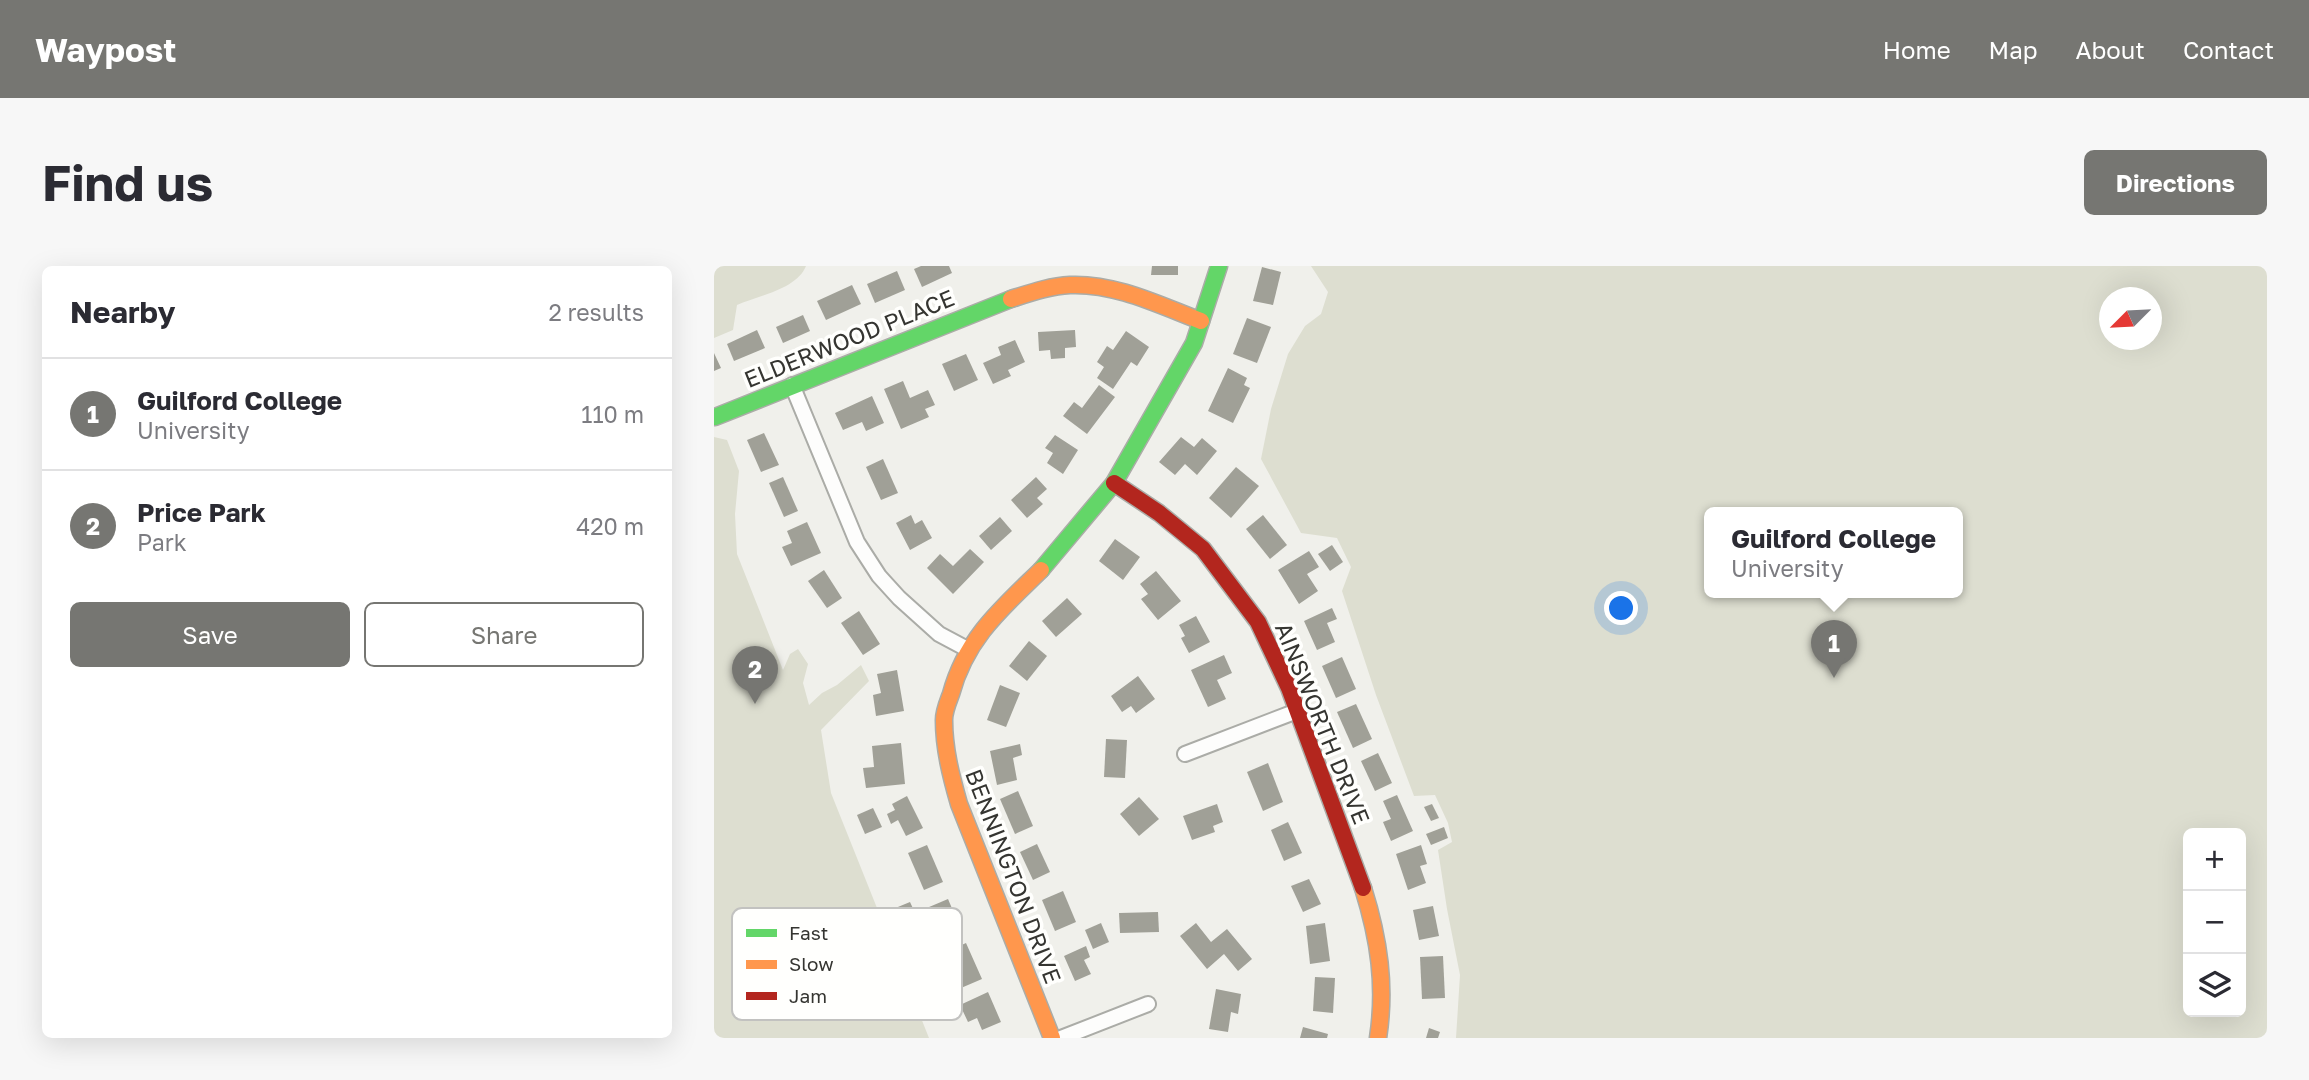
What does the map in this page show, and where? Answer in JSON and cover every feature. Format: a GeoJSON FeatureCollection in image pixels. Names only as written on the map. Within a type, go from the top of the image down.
{"type":"FeatureCollection","features":[{"type":"Feature","properties":{"kind":"street","name":"BENNINGTON DRIVE"},"geometry":{"type":"LineString","coordinates":[[1052,1038],[958,804],[948,765],[944,717],[955,678],[987,623],[1052,559],[1114,483],[1194,343],[1219,266]]}},
{"type":"Feature","properties":{"kind":"street","name":"ELDERWOOD PLACE"},"geometry":{"type":"LineString","coordinates":[[715,417],[1001,302],[1037,291],[1079,285],[1106,288],[1201,321]]}},
{"type":"Feature","properties":{"kind":"street"},"geometry":{"type":"LineString","coordinates":[[792,385],[857,542],[879,576],[939,634],[969,650]]}},
{"type":"Feature","properties":{"kind":"street","name":"AINSWORTH DRIVE"},"geometry":{"type":"LineString","coordinates":[[1114,483],[1159,513],[1203,549],[1258,622],[1289,688],[1367,893],[1378,936],[1383,979],[1378,1038]]}},
{"type":"Feature","properties":{"kind":"street"},"geometry":{"type":"LineString","coordinates":[[1185,754],[1297,711]]}},
{"type":"Feature","properties":{"kind":"street"},"geometry":{"type":"LineString","coordinates":[[1061,1038],[1148,1004]]}},
{"type":"Feature","properties":{"kind":"shaded area"},"geometry":{"type":"Polygon","coordinates":[[[714,266],[806,266],[794,281],[786,286],[737,305],[733,330],[714,338],[714,266]]]}},
{"type":"Feature","properties":{"kind":"shaded area"},"geometry":{"type":"Polygon","coordinates":[[[1311,266],[2267,266],[2267,1038],[1456,1038],[1460,975],[1438,850],[1452,842],[1448,823],[1435,795],[1414,796],[1376,695],[1342,591],[1351,567],[1337,538],[1301,533],[1261,459],[1271,409],[1288,354],[1305,326],[1321,314],[1328,292],[1311,266]]]}},
{"type":"Feature","properties":{"kind":"shaded area"},"geometry":{"type":"Polygon","coordinates":[[[714,437],[727,440],[739,471],[735,514],[737,554],[783,670],[790,654],[798,649],[808,664],[803,683],[809,705],[861,665],[869,681],[821,730],[831,793],[877,908],[732,908],[732,1020],[922,1020],[929,1038],[714,1038],[714,437]]]}},
{"type":"Feature","properties":{"kind":"building"},"geometry":{"type":"Polygon","coordinates":[[[921,266],[949,266],[952,273],[922,287],[914,269],[921,266]]]}},
{"type":"Feature","properties":{"kind":"building"},"geometry":{"type":"Polygon","coordinates":[[[1152,266],[1178,266],[1178,275],[1151,275],[1152,266]]]}},
{"type":"Feature","properties":{"kind":"building"},"geometry":{"type":"Polygon","coordinates":[[[1262,267],[1281,272],[1273,305],[1253,301],[1262,267]]]}},
{"type":"Feature","properties":{"kind":"building"},"geometry":{"type":"Polygon","coordinates":[[[897,271],[905,290],[875,303],[867,284],[897,271]]]}},
{"type":"Feature","properties":{"kind":"building"},"geometry":{"type":"Polygon","coordinates":[[[852,285],[861,304],[826,320],[817,301],[852,285]]]}},
{"type":"Feature","properties":{"kind":"building"},"geometry":{"type":"Polygon","coordinates":[[[803,315],[810,331],[783,343],[776,327],[803,315]]]}},
{"type":"Feature","properties":{"kind":"building"},"geometry":{"type":"Polygon","coordinates":[[[1247,318],[1271,327],[1257,363],[1233,354],[1247,318]]]}},
{"type":"Feature","properties":{"kind":"building"},"geometry":{"type":"Polygon","coordinates":[[[757,330],[765,348],[734,361],[727,344],[757,330]]]}},
{"type":"Feature","properties":{"kind":"building"},"geometry":{"type":"Polygon","coordinates":[[[1075,330],[1076,347],[1065,348],[1065,358],[1051,359],[1050,350],[1039,351],[1038,332],[1075,330]]]}},
{"type":"Feature","properties":{"kind":"building"},"geometry":{"type":"Polygon","coordinates":[[[1126,331],[1149,347],[1137,366],[1131,362],[1113,389],[1097,378],[1104,367],[1097,362],[1107,346],[1113,350],[1126,331]]]}},
{"type":"Feature","properties":{"kind":"building"},"geometry":{"type":"Polygon","coordinates":[[[1015,340],[1025,362],[1008,370],[1011,376],[993,384],[983,363],[1001,355],[998,347],[1015,340]]]}},
{"type":"Feature","properties":{"kind":"building"},"geometry":{"type":"Polygon","coordinates":[[[714,353],[721,368],[714,371],[714,353]]]}},
{"type":"Feature","properties":{"kind":"building"},"geometry":{"type":"Polygon","coordinates":[[[966,354],[978,380],[954,391],[942,364],[966,354]]]}},
{"type":"Feature","properties":{"kind":"building"},"geometry":{"type":"Polygon","coordinates":[[[1228,368],[1247,378],[1244,385],[1250,388],[1233,423],[1208,411],[1228,368]]]}},
{"type":"Feature","properties":{"kind":"building"},"geometry":{"type":"Polygon","coordinates":[[[903,381],[910,398],[928,390],[935,405],[925,409],[929,417],[901,429],[884,389],[903,381]]]}},
{"type":"Feature","properties":{"kind":"building"},"geometry":{"type":"Polygon","coordinates":[[[1099,385],[1115,397],[1087,434],[1063,416],[1074,402],[1082,408],[1099,385]]]}},
{"type":"Feature","properties":{"kind":"building"},"geometry":{"type":"Polygon","coordinates":[[[872,396],[884,423],[866,431],[862,422],[843,430],[835,413],[872,396]]]}},
{"type":"Feature","properties":{"kind":"building"},"geometry":{"type":"Polygon","coordinates":[[[764,433],[779,465],[761,472],[747,440],[764,433]]]}},
{"type":"Feature","properties":{"kind":"building"},"geometry":{"type":"Polygon","coordinates":[[[1055,435],[1078,450],[1063,474],[1047,463],[1053,453],[1045,448],[1055,435]]]}},
{"type":"Feature","properties":{"kind":"building"},"geometry":{"type":"Polygon","coordinates":[[[1181,437],[1194,447],[1202,438],[1217,451],[1197,475],[1185,464],[1175,475],[1159,462],[1181,437]]]}},
{"type":"Feature","properties":{"kind":"building"},"geometry":{"type":"Polygon","coordinates":[[[883,459],[898,493],[881,500],[866,467],[883,459]]]}},
{"type":"Feature","properties":{"kind":"building"},"geometry":{"type":"Polygon","coordinates":[[[1236,467],[1259,486],[1231,518],[1209,498],[1236,467]]]}},
{"type":"Feature","properties":{"kind":"building"},"geometry":{"type":"Polygon","coordinates":[[[783,477],[798,511],[784,517],[769,483],[783,477]]]}},
{"type":"Feature","properties":{"kind":"building"},"geometry":{"type":"Polygon","coordinates":[[[1036,477],[1047,489],[1037,498],[1043,504],[1027,518],[1011,500],[1036,477]]]}},
{"type":"Feature","properties":{"kind":"building"},"geometry":{"type":"Polygon","coordinates":[[[911,515],[915,524],[922,520],[932,538],[910,550],[896,523],[911,515]]]}},
{"type":"Feature","properties":{"kind":"building"},"geometry":{"type":"Polygon","coordinates":[[[1263,515],[1287,545],[1270,559],[1246,529],[1263,515]]]}},
{"type":"Feature","properties":{"kind":"building"},"geometry":{"type":"Polygon","coordinates":[[[1000,517],[1012,531],[991,550],[979,536],[1000,517]]]}},
{"type":"Feature","properties":{"kind":"building"},"geometry":{"type":"Polygon","coordinates":[[[807,522],[821,553],[791,566],[782,547],[792,543],[787,531],[807,522]]]}},
{"type":"Feature","properties":{"kind":"building"},"geometry":{"type":"Polygon","coordinates":[[[1115,539],[1140,557],[1123,580],[1099,561],[1115,539]]]}},
{"type":"Feature","properties":{"kind":"building"},"geometry":{"type":"Polygon","coordinates":[[[1332,545],[1343,562],[1330,571],[1318,554],[1332,545]]]}},
{"type":"Feature","properties":{"kind":"building"},"geometry":{"type":"Polygon","coordinates":[[[970,549],[984,562],[953,594],[927,568],[940,554],[953,566],[970,549]]]}},
{"type":"Feature","properties":{"kind":"building"},"geometry":{"type":"Polygon","coordinates":[[[1309,551],[1319,567],[1307,574],[1318,591],[1299,604],[1278,570],[1309,551]]]}},
{"type":"Feature","properties":{"kind":"building"},"geometry":{"type":"Polygon","coordinates":[[[824,570],[842,598],[827,608],[808,581],[824,570]]]}},
{"type":"Feature","properties":{"kind":"building"},"geometry":{"type":"Polygon","coordinates":[[[1156,571],[1181,601],[1158,620],[1141,599],[1148,594],[1140,584],[1156,571]]]}},
{"type":"Feature","properties":{"kind":"building"},"geometry":{"type":"Polygon","coordinates":[[[1067,598],[1082,614],[1056,637],[1042,621],[1067,598]]]}},
{"type":"Feature","properties":{"kind":"building"},"geometry":{"type":"Polygon","coordinates":[[[1332,608],[1337,619],[1327,623],[1335,642],[1317,650],[1304,621],[1332,608]]]}},
{"type":"Feature","properties":{"kind":"building"},"geometry":{"type":"Polygon","coordinates":[[[859,611],[880,644],[863,655],[841,623],[859,611]]]}},
{"type":"Feature","properties":{"kind":"building"},"geometry":{"type":"Polygon","coordinates":[[[1196,616],[1210,642],[1189,653],[1181,638],[1185,636],[1179,625],[1196,616]]]}},
{"type":"Feature","properties":{"kind":"building"},"geometry":{"type":"Polygon","coordinates":[[[1029,641],[1047,656],[1027,681],[1009,666],[1029,641]]]}},
{"type":"Feature","properties":{"kind":"building"},"geometry":{"type":"Polygon","coordinates":[[[1224,655],[1232,673],[1217,680],[1226,699],[1208,707],[1191,670],[1224,655]]]}},
{"type":"Feature","properties":{"kind":"building"},"geometry":{"type":"Polygon","coordinates":[[[1342,657],[1356,689],[1336,698],[1322,666],[1342,657]]]}},
{"type":"Feature","properties":{"kind":"building"},"geometry":{"type":"Polygon","coordinates":[[[897,670],[904,711],[876,716],[873,695],[881,693],[877,674],[897,670]]]}},
{"type":"Feature","properties":{"kind":"building"},"geometry":{"type":"Polygon","coordinates":[[[1138,676],[1155,699],[1136,713],[1131,706],[1122,712],[1111,696],[1138,676]]]}},
{"type":"Feature","properties":{"kind":"building"},"geometry":{"type":"Polygon","coordinates":[[[1000,685],[1020,693],[1006,727],[987,720],[1000,685]]]}},
{"type":"Feature","properties":{"kind":"building"},"geometry":{"type":"Polygon","coordinates":[[[1356,704],[1372,739],[1353,748],[1337,712],[1356,704]]]}},
{"type":"Feature","properties":{"kind":"building"},"geometry":{"type":"Polygon","coordinates":[[[1106,739],[1127,740],[1125,778],[1104,777],[1106,739]]]}},
{"type":"Feature","properties":{"kind":"building"},"geometry":{"type":"Polygon","coordinates":[[[901,743],[905,784],[866,788],[863,768],[874,767],[872,746],[901,743]]]}},
{"type":"Feature","properties":{"kind":"building"},"geometry":{"type":"Polygon","coordinates":[[[1020,744],[1022,755],[1013,758],[1017,780],[997,785],[990,751],[1020,744]]]}},
{"type":"Feature","properties":{"kind":"building"},"geometry":{"type":"Polygon","coordinates":[[[1378,753],[1392,783],[1375,791],[1361,761],[1378,753]]]}},
{"type":"Feature","properties":{"kind":"building"},"geometry":{"type":"Polygon","coordinates":[[[1268,763],[1283,802],[1263,811],[1247,772],[1268,763]]]}},
{"type":"Feature","properties":{"kind":"building"},"geometry":{"type":"Polygon","coordinates":[[[1018,791],[1033,826],[1015,834],[1000,799],[1018,791]]]}},
{"type":"Feature","properties":{"kind":"building"},"geometry":{"type":"Polygon","coordinates":[[[1397,795],[1413,831],[1391,841],[1383,822],[1391,819],[1383,801],[1397,795]]]}},
{"type":"Feature","properties":{"kind":"building"},"geometry":{"type":"Polygon","coordinates":[[[907,796],[923,828],[906,836],[898,820],[891,824],[887,814],[895,810],[892,804],[907,796]]]}},
{"type":"Feature","properties":{"kind":"building"},"geometry":{"type":"Polygon","coordinates":[[[1139,797],[1159,819],[1139,836],[1120,814],[1139,797]]]}},
{"type":"Feature","properties":{"kind":"building"},"geometry":{"type":"Polygon","coordinates":[[[1217,804],[1223,822],[1213,826],[1215,832],[1192,840],[1183,816],[1217,804]]]}},
{"type":"Feature","properties":{"kind":"building"},"geometry":{"type":"Polygon","coordinates":[[[1432,804],[1439,818],[1431,821],[1424,807],[1432,804]]]}},
{"type":"Feature","properties":{"kind":"building"},"geometry":{"type":"Polygon","coordinates":[[[873,808],[882,827],[865,834],[857,815],[873,808]]]}},
{"type":"Feature","properties":{"kind":"building"},"geometry":{"type":"Polygon","coordinates":[[[1288,822],[1302,853],[1284,861],[1271,830],[1288,822]]]}},
{"type":"Feature","properties":{"kind":"building"},"geometry":{"type":"Polygon","coordinates":[[[1444,827],[1448,838],[1431,845],[1426,834],[1444,827]]]}},
{"type":"Feature","properties":{"kind":"building"},"geometry":{"type":"Polygon","coordinates":[[[1037,844],[1050,872],[1033,880],[1020,852],[1037,844]]]}},
{"type":"Feature","properties":{"kind":"building"},"geometry":{"type":"Polygon","coordinates":[[[927,845],[943,882],[924,890],[908,853],[927,845]]]}},
{"type":"Feature","properties":{"kind":"building"},"geometry":{"type":"Polygon","coordinates":[[[1421,845],[1427,864],[1420,866],[1426,883],[1408,890],[1396,854],[1421,845]]]}},
{"type":"Feature","properties":{"kind":"building"},"geometry":{"type":"Polygon","coordinates":[[[1309,879],[1321,904],[1303,912],[1291,886],[1309,879]]]}},
{"type":"Feature","properties":{"kind":"building"},"geometry":{"type":"Polygon","coordinates":[[[1063,891],[1076,922],[1055,931],[1042,900],[1063,891]]]}},
{"type":"Feature","properties":{"kind":"building"},"geometry":{"type":"Polygon","coordinates":[[[948,899],[952,908],[927,908],[948,899]]]}},
{"type":"Feature","properties":{"kind":"building"},"geometry":{"type":"Polygon","coordinates":[[[910,902],[913,908],[895,908],[910,902]]]}},
{"type":"Feature","properties":{"kind":"building"},"geometry":{"type":"Polygon","coordinates":[[[1433,906],[1439,936],[1419,940],[1413,910],[1433,906]]]}},
{"type":"Feature","properties":{"kind":"building"},"geometry":{"type":"Polygon","coordinates":[[[1158,912],[1159,932],[1120,933],[1119,913],[1158,912]]]}},
{"type":"Feature","properties":{"kind":"building"},"geometry":{"type":"Polygon","coordinates":[[[1101,923],[1109,942],[1093,949],[1085,930],[1101,923]]]}},
{"type":"Feature","properties":{"kind":"building"},"geometry":{"type":"Polygon","coordinates":[[[1196,923],[1211,942],[1227,929],[1252,959],[1238,971],[1224,954],[1207,969],[1180,936],[1196,923]]]}},
{"type":"Feature","properties":{"kind":"building"},"geometry":{"type":"Polygon","coordinates":[[[1325,923],[1330,961],[1310,964],[1306,926],[1325,923]]]}},
{"type":"Feature","properties":{"kind":"building"},"geometry":{"type":"Polygon","coordinates":[[[966,943],[982,979],[962,988],[962,945],[966,943]]]}},
{"type":"Feature","properties":{"kind":"building"},"geometry":{"type":"Polygon","coordinates":[[[1086,946],[1090,957],[1084,960],[1091,974],[1075,981],[1064,956],[1086,946]]]}},
{"type":"Feature","properties":{"kind":"building"},"geometry":{"type":"Polygon","coordinates":[[[1443,956],[1445,998],[1422,999],[1420,957],[1443,956]]]}},
{"type":"Feature","properties":{"kind":"building"},"geometry":{"type":"Polygon","coordinates":[[[1315,977],[1335,978],[1333,1013],[1313,1011],[1315,977]]]}},
{"type":"Feature","properties":{"kind":"building"},"geometry":{"type":"Polygon","coordinates":[[[1216,989],[1241,994],[1238,1014],[1231,1012],[1228,1032],[1209,1029],[1216,989]]]}},
{"type":"Feature","properties":{"kind":"building"},"geometry":{"type":"Polygon","coordinates":[[[988,992],[1001,1022],[982,1030],[977,1018],[968,1022],[962,1004],[988,992]]]}},
{"type":"Feature","properties":{"kind":"building"},"geometry":{"type":"Polygon","coordinates":[[[1303,1027],[1328,1034],[1327,1038],[1300,1038],[1303,1027]]]}},
{"type":"Feature","properties":{"kind":"building"},"geometry":{"type":"Polygon","coordinates":[[[1429,1028],[1440,1032],[1438,1038],[1426,1038],[1429,1028]]]}},
{"type":"Feature","properties":{"kind":"traffic: fast"},"geometry":{"type":"LineString","coordinates":[[1041,570],[1114,483],[1194,343],[1219,266]]}},
{"type":"Feature","properties":{"kind":"traffic: fast"},"geometry":{"type":"LineString","coordinates":[[715,417],[1011,299]]}},
{"type":"Feature","properties":{"kind":"traffic: slow"},"geometry":{"type":"LineString","coordinates":[[1011,299],[1055,287],[1087,285],[1137,296],[1201,321]]}},
{"type":"Feature","properties":{"kind":"traffic: slow"},"geometry":{"type":"LineString","coordinates":[[1041,570],[999,611],[976,640],[958,674],[944,720],[948,762],[959,804],[1052,1038]]}},
{"type":"Feature","properties":{"kind":"traffic: slow"},"geometry":{"type":"LineString","coordinates":[[1363,888],[1380,963],[1378,1038]]}},
{"type":"Feature","properties":{"kind":"traffic: jam"},"geometry":{"type":"LineString","coordinates":[[1114,483],[1159,513],[1203,549],[1258,622],[1289,688],[1363,888]]}},
{"type":"Feature","properties":{"kind":"place","name":"Guilford College"},"geometry":{"type":"Point","coordinates":[1834,678]}},
{"type":"Feature","properties":{"kind":"place","name":"Price Park"},"geometry":{"type":"Point","coordinates":[755,704]}}]}
